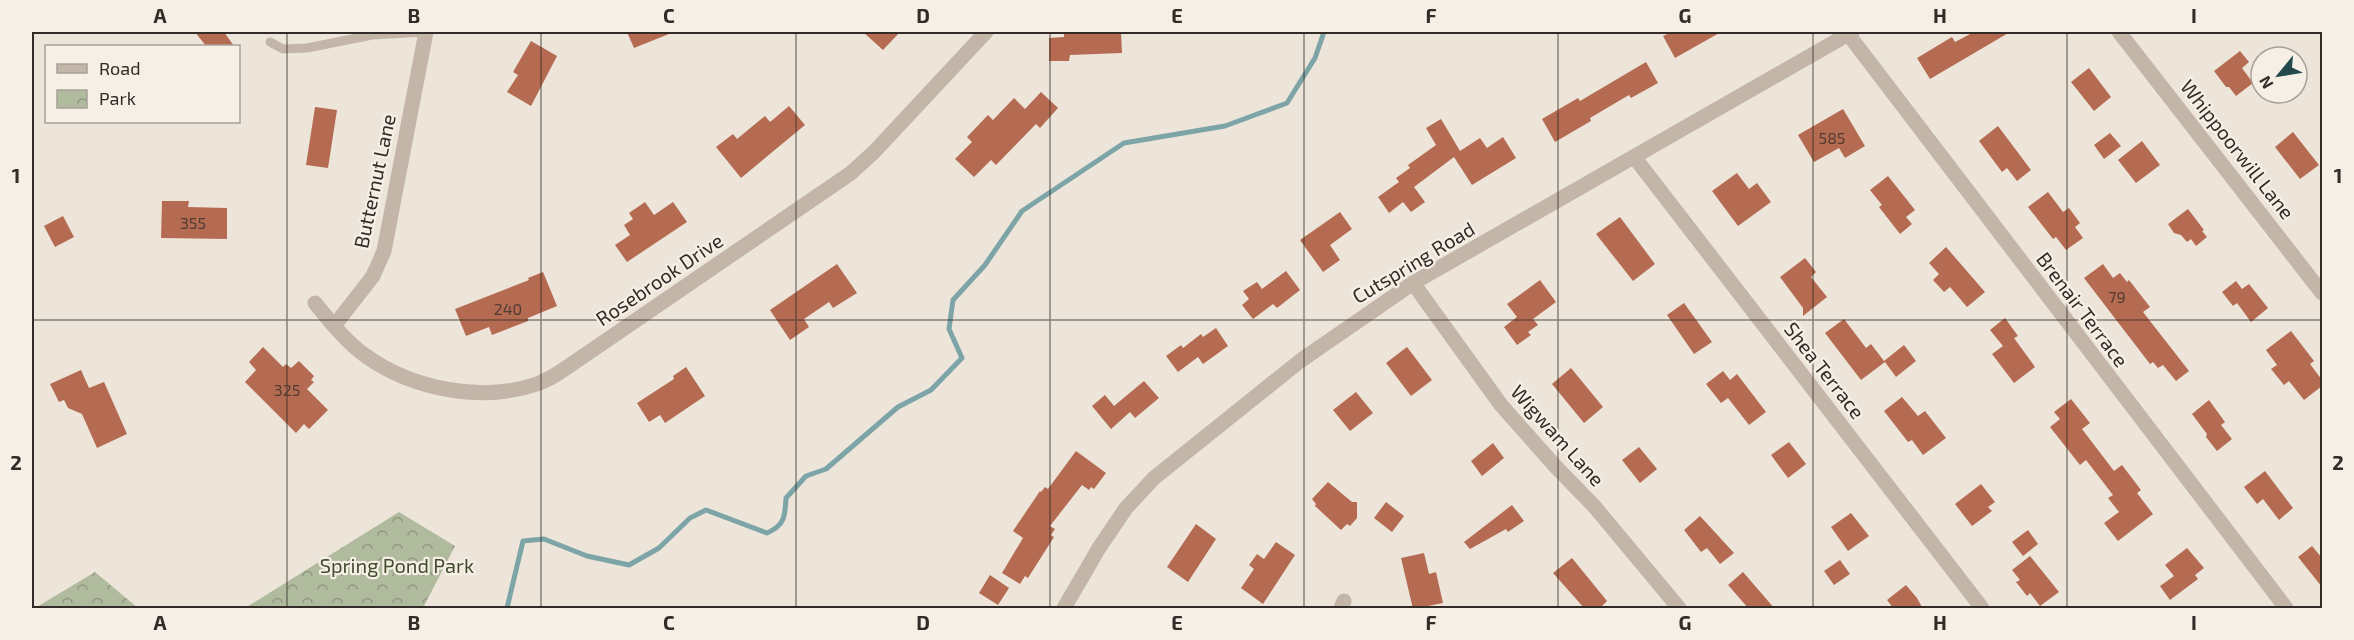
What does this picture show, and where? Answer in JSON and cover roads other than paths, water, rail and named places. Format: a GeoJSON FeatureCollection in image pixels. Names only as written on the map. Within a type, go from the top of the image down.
{"type":"FeatureCollection","features":[{"type":"Feature","properties":{"kind":"street","name":"Butternut Lane"},"geometry":{"type":"LineString","coordinates":[[334,326],[373,276],[384,250],[426,32]]}},
{"type":"Feature","properties":{"kind":"street","name":"Rosebrook Drive"},"geometry":{"type":"LineString","coordinates":[[315,303],[334,326],[364,355],[390,371],[422,382],[476,392],[496,392],[537,384],[569,366],[851,173],[874,152],[986,32]]}},
{"type":"Feature","properties":{"kind":"street","name":"Whippoorwill Lane"},"geometry":{"type":"LineString","coordinates":[[2120,32],[2322,293]]}},
{"type":"Feature","properties":{"kind":"street","name":"Cutspring Road"},"geometry":{"type":"LineString","coordinates":[[1064,609],[1099,548],[1126,508],[1154,478],[1300,361],[1413,283],[1850,33]]}},
{"type":"Feature","properties":{"kind":"street","name":"Brenair Terrace"},"geometry":{"type":"LineString","coordinates":[[1850,33],[2286,609]]}},
{"type":"Feature","properties":{"kind":"street","name":"Shea Terrace"},"geometry":{"type":"LineString","coordinates":[[1635,158],[1982,609]]}},
{"type":"Feature","properties":{"kind":"street","name":"Wigwam Lane"},"geometry":{"type":"LineString","coordinates":[[1413,283],[1501,405],[1602,515],[1679,609]]}},
{"type":"Feature","properties":{"kind":"lane"},"geometry":{"type":"LineString","coordinates":[[270,42],[283,49],[307,48],[372,35],[426,32]]}},
{"type":"Feature","properties":{"kind":"waterway"},"geometry":{"type":"LineString","coordinates":[[507,608],[523,541],[544,539],[587,556],[629,565],[659,548],[690,518],[706,510],[767,533],[773,530],[783,519],[786,498],[806,476],[826,469],[898,407],[931,390],[962,358],[949,329],[953,300],[985,265],[1022,211],[1124,143],[1225,126],[1287,103],[1315,58],[1324,32]]}},
{"type":"Feature","properties":{"kind":"park label","name":"Spring Pond Park"},"geometry":{"type":"Point","coordinates":[397,565]}}]}
